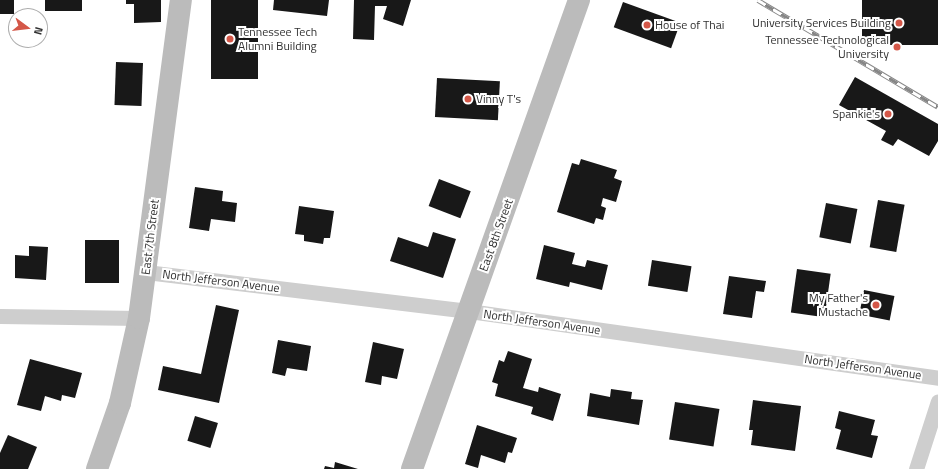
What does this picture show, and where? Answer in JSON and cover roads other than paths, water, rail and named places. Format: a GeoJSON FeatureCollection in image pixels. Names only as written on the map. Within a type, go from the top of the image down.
{"type":"FeatureCollection","features":[{"type":"Feature","properties":{"kind":"street","name":"East 7th Street"},"geometry":{"type":"LineString","coordinates":[[97,469],[120,403],[139,318],[181,0]]}},
{"type":"Feature","properties":{"kind":"street","name":"East 8th Street"},"geometry":{"type":"LineString","coordinates":[[412,469],[580,0]]}},
{"type":"Feature","properties":{"kind":"street","name":"North Jefferson Avenue"},"geometry":{"type":"LineString","coordinates":[[146,272],[469,311],[938,378]]}},
{"type":"Feature","properties":{"kind":"street"},"geometry":{"type":"LineString","coordinates":[[0,316],[139,318]]}},
{"type":"Feature","properties":{"kind":"street"},"geometry":{"type":"LineString","coordinates":[[916,469],[938,401]]}},
{"type":"Feature","properties":{"kind":"railway"},"geometry":{"type":"LineString","coordinates":[[758,0],[938,107]]}},
{"type":"Feature","properties":{"kind":"place","name":"University Services Building"},"geometry":{"type":"Point","coordinates":[899,23]}},
{"type":"Feature","properties":{"kind":"place","name":"House of Thai"},"geometry":{"type":"Point","coordinates":[647,25]}},
{"type":"Feature","properties":{"kind":"place","name":"Tennessee Tech Alumni Building"},"geometry":{"type":"Point","coordinates":[230,39]}},
{"type":"Feature","properties":{"kind":"place","name":"Tennessee Technological University"},"geometry":{"type":"Point","coordinates":[897,47]}},
{"type":"Feature","properties":{"kind":"place","name":"Vinny T's"},"geometry":{"type":"Point","coordinates":[468,99]}},
{"type":"Feature","properties":{"kind":"place","name":"Spankie's"},"geometry":{"type":"Point","coordinates":[888,114]}},
{"type":"Feature","properties":{"kind":"place","name":"My Father's Mustache"},"geometry":{"type":"Point","coordinates":[876,305]}}]}
